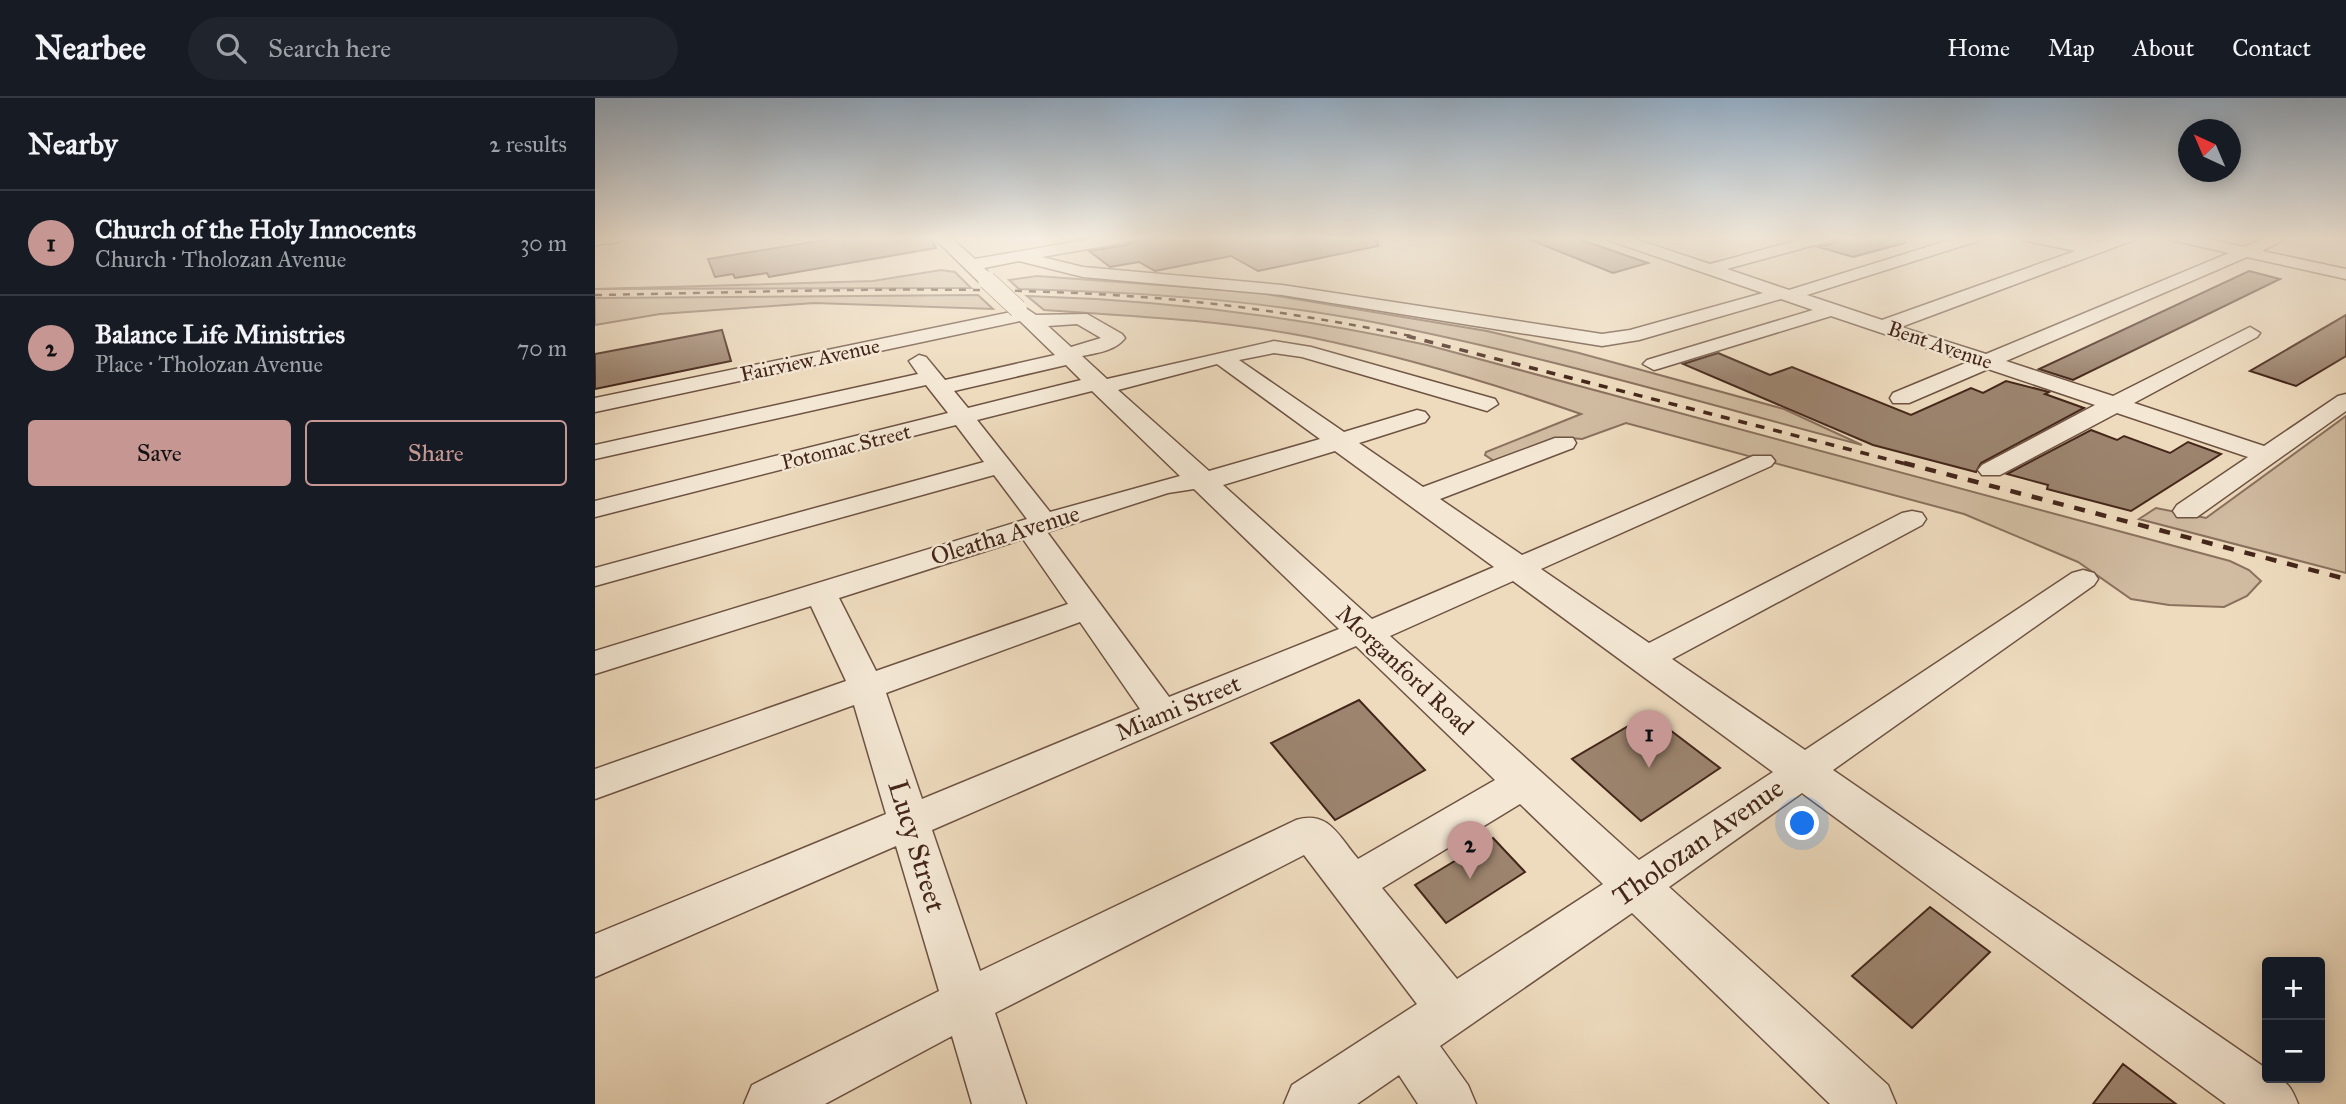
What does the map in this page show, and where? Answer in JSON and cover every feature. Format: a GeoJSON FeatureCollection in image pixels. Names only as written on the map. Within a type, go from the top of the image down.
{"type":"FeatureCollection","features":[{"type":"Feature","properties":{"kind":"street","name":"Morganford Road"},"geometry":{"type":"LineString","coordinates":[[991,284],[1870,1104]]}},
{"type":"Feature","properties":{"kind":"street"},"geometry":{"type":"LineString","coordinates":[[1215,284],[1282,290],[1503,327],[1602,340],[1632,336],[1819,284]]}},
{"type":"Feature","properties":{"kind":"street","name":"Bent Avenue"},"geometry":{"type":"LineString","coordinates":[[1755,284],[2266,455]]}},
{"type":"Feature","properties":{"kind":"street"},"geometry":{"type":"LineString","coordinates":[[1885,326],[1999,284]]}},
{"type":"Feature","properties":{"kind":"street"},"geometry":{"type":"LineString","coordinates":[[1901,398],[2170,284]]}},
{"type":"Feature","properties":{"kind":"street"},"geometry":{"type":"LineString","coordinates":[[1654,364],[1834,310]]}},
{"type":"Feature","properties":{"kind":"street","name":"Fairview Avenue"},"geometry":{"type":"LineString","coordinates":[[595,405],[1024,315],[1080,318],[1115,338],[1104,345],[1068,356]]}},
{"type":"Feature","properties":{"kind":"street"},"geometry":{"type":"LineString","coordinates":[[1991,470],[2251,333]]}},
{"type":"Feature","properties":{"kind":"street"},"geometry":{"type":"LineString","coordinates":[[904,341],[1002,465],[1087,608],[1163,715]]}},
{"type":"Feature","properties":{"kind":"street","name":"Potomac Street"},"geometry":{"type":"LineString","coordinates":[[595,509],[1100,385],[1221,357],[1274,348],[1304,351],[1487,404]]}},
{"type":"Feature","properties":{"kind":"street"},"geometry":{"type":"LineString","coordinates":[[595,452],[1068,356]]}},
{"type":"Feature","properties":{"kind":"street"},"geometry":{"type":"LineString","coordinates":[[1221,357],[2271,1104]]}},
{"type":"Feature","properties":{"kind":"street"},"geometry":{"type":"LineString","coordinates":[[2187,511],[2346,401]]}},
{"type":"Feature","properties":{"kind":"street","name":"Oleatha Avenue"},"geometry":{"type":"LineString","coordinates":[[595,663],[1164,486],[1229,476],[1417,417]]}},
{"type":"Feature","properties":{"kind":"street"},"geometry":{"type":"LineString","coordinates":[[1421,497],[1564,443]]}},
{"type":"Feature","properties":{"kind":"street","name":"Miami Street"},"geometry":{"type":"LineString","coordinates":[[595,956],[1340,639],[1366,634],[1762,461]]}},
{"type":"Feature","properties":{"kind":"street"},"geometry":{"type":"LineString","coordinates":[[595,578],[1002,465]]}},
{"type":"Feature","properties":{"kind":"street"},"geometry":{"type":"LineString","coordinates":[[1647,658],[1912,519]]}},
{"type":"Feature","properties":{"kind":"street","name":"Tholozan Avenue"},"geometry":{"type":"LineString","coordinates":[[1311,1104],[1636,886],[2083,579]]}},
{"type":"Feature","properties":{"kind":"street","name":"Lucy Street"},"geometry":{"type":"LineString","coordinates":[[821,593],[866,687],[999,1104]]}},
{"type":"Feature","properties":{"kind":"street"},"geometry":{"type":"LineString","coordinates":[[595,785],[1087,608]]}},
{"type":"Feature","properties":{"kind":"street"},"geometry":{"type":"LineString","coordinates":[[1352,884],[1525,782]]}},
{"type":"Feature","properties":{"kind":"street"},"geometry":{"type":"LineString","coordinates":[[771,1104],[965,1003],[1311,832],[1451,1009]]}},
{"type":"Feature","properties":{"kind":"street"},"geometry":{"type":"LineString","coordinates":[[1405,1040],[1449,1104]]}},
{"type":"Feature","properties":{"kind":"shaded area"},"geometry":{"type":"Polygon","coordinates":[[[771,284],[967,284],[971,288],[595,289],[771,284]]]}},
{"type":"Feature","properties":{"kind":"shaded area"},"geometry":{"type":"Polygon","coordinates":[[[1013,284],[1145,284],[1254,292],[1487,331],[1784,409],[1862,445],[1548,361],[1357,319],[1273,306],[1189,298],[1019,289],[1013,284]]]}},
{"type":"Feature","properties":{"kind":"shaded area"},"geometry":{"type":"Polygon","coordinates":[[[978,295],[993,309],[814,303],[660,314],[595,325],[595,298],[978,295]]]}},
{"type":"Feature","properties":{"kind":"shaded area"},"geometry":{"type":"Polygon","coordinates":[[[1027,296],[1128,301],[1228,311],[1427,345],[2230,561],[2249,570],[2261,581],[2247,596],[2224,607],[2169,605],[2131,599],[2078,562],[1964,514],[1626,423],[1582,439],[1569,438],[1497,463],[1485,455],[1486,452],[1581,414],[1446,371],[1309,337],[1210,323],[1044,310],[1027,296]]]}},
{"type":"Feature","properties":{"kind":"shaded area"},"geometry":{"type":"Polygon","coordinates":[[[2346,416],[2346,573],[2139,519],[2156,508],[2206,518],[2346,416]]]}},
{"type":"Feature","properties":{"kind":"building"},"geometry":{"type":"Polygon","coordinates":[[[2221,284],[2270,284],[2073,380],[2039,369],[2221,284]]]}},
{"type":"Feature","properties":{"kind":"building"},"geometry":{"type":"Polygon","coordinates":[[[2346,315],[2346,356],[2296,386],[2250,371],[2346,315]]]}},
{"type":"Feature","properties":{"kind":"building"},"geometry":{"type":"Polygon","coordinates":[[[722,330],[731,361],[595,389],[595,354],[722,330]]]}},
{"type":"Feature","properties":{"kind":"building"},"geometry":{"type":"Polygon","coordinates":[[[1718,353],[1770,375],[1792,367],[1911,415],[1971,388],[1983,393],[2006,381],[2049,392],[2045,394],[2084,408],[1981,463],[1976,472],[1873,445],[1683,364],[1718,353]]]}},
{"type":"Feature","properties":{"kind":"building"},"geometry":{"type":"Polygon","coordinates":[[[2091,430],[2117,440],[2124,436],[2170,453],[2188,442],[2221,454],[2131,511],[2047,489],[2048,485],[2007,474],[2091,430]]]}},
{"type":"Feature","properties":{"kind":"building"},"geometry":{"type":"Polygon","coordinates":[[[1359,700],[1425,770],[1335,820],[1271,743],[1359,700]]]}},
{"type":"Feature","properties":{"kind":"building"},"geometry":{"type":"Polygon","coordinates":[[[1649,714],[1720,768],[1641,821],[1572,759],[1649,714]]]}},
{"type":"Feature","properties":{"kind":"building"},"geometry":{"type":"Polygon","coordinates":[[[1493,838],[1525,872],[1446,923],[1415,885],[1493,838]]]}},
{"type":"Feature","properties":{"kind":"building"},"geometry":{"type":"Polygon","coordinates":[[[1930,907],[1990,952],[1912,1028],[1852,976],[1930,907]]]}},
{"type":"Feature","properties":{"kind":"building"},"geometry":{"type":"Polygon","coordinates":[[[2123,1064],[2176,1104],[2093,1104],[2123,1064]]]}},
{"type":"Feature","properties":{"kind":"railway"},"geometry":{"type":"LineString","coordinates":[[595,295],[875,290],[1085,293],[1254,309],[1416,337]]}},
{"type":"Feature","properties":{"kind":"railway"},"geometry":{"type":"LineString","coordinates":[[1407,336],[1910,465]]}},
{"type":"Feature","properties":{"kind":"railway"},"geometry":{"type":"LineString","coordinates":[[1904,463],[2346,579]]}},
{"type":"Feature","properties":{"kind":"place","name":"Church of the Holy Innocents"},"geometry":{"type":"Point","coordinates":[1649,768]}},
{"type":"Feature","properties":{"kind":"place","name":"Balance Life Ministries"},"geometry":{"type":"Point","coordinates":[1470,879]}}]}
